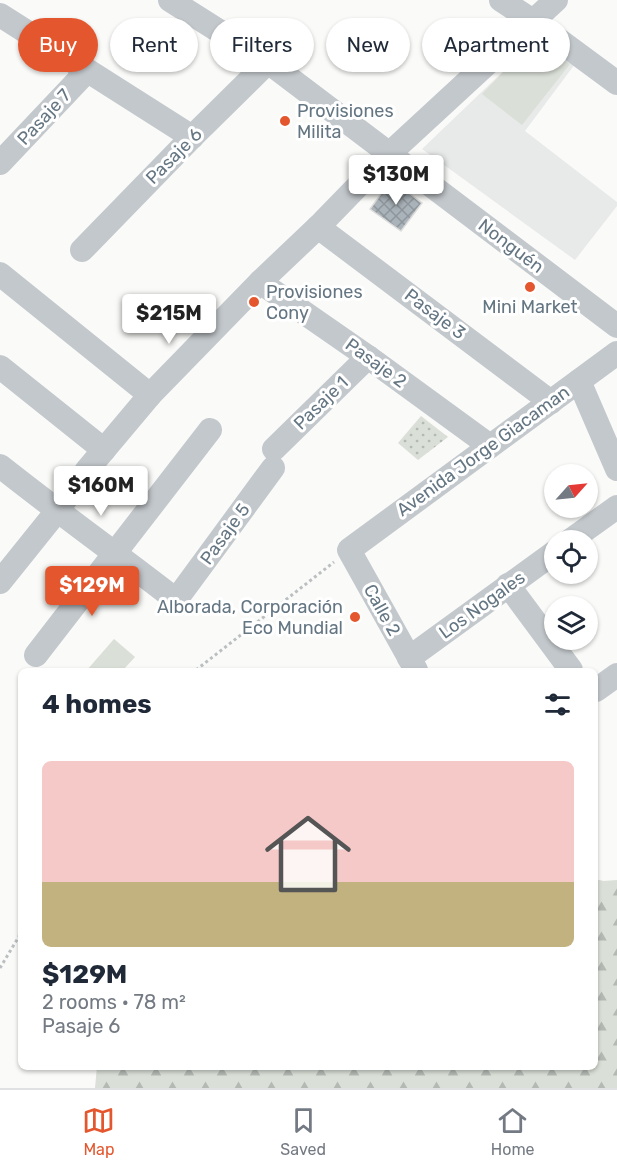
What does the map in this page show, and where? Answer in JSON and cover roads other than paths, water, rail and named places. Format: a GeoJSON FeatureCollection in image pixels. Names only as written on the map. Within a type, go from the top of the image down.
{"type":"FeatureCollection","features":[{"type":"Feature","properties":{"kind":"street"},"geometry":{"type":"LineString","coordinates":[[12,0],[0,13],[18,25]]}},
{"type":"Feature","properties":{"kind":"street","name":"Nonguén"},"geometry":{"type":"LineString","coordinates":[[170,0],[210,25]]}},
{"type":"Feature","properties":{"kind":"street"},"geometry":{"type":"LineString","coordinates":[[501,0],[528,18]]}},
{"type":"Feature","properties":{"kind":"street"},"geometry":{"type":"LineString","coordinates":[[536,18],[556,0]]}},
{"type":"Feature","properties":{"kind":"street"},"geometry":{"type":"LineString","coordinates":[[570,48],[617,83]]}},
{"type":"Feature","properties":{"kind":"street","name":"Pasaje 7"},"geometry":{"type":"LineString","coordinates":[[0,163],[86,72]]}},
{"type":"Feature","properties":{"kind":"street"},"geometry":{"type":"LineString","coordinates":[[89,72],[192,137]]}},
{"type":"Feature","properties":{"kind":"street","name":"Pasaje 6"},"geometry":{"type":"LineString","coordinates":[[82,250],[258,72]]}},
{"type":"Feature","properties":{"kind":"street","name":"Nonguén"},"geometry":{"type":"LineString","coordinates":[[281,72],[617,326]]}},
{"type":"Feature","properties":{"kind":"street"},"geometry":{"type":"LineString","coordinates":[[1,577],[150,395],[389,154],[478,72]]}},
{"type":"Feature","properties":{"kind":"street","name":"Pasaje 3"},"geometry":{"type":"LineString","coordinates":[[318,227],[551,402]]}},
{"type":"Feature","properties":{"kind":"street"},"geometry":{"type":"LineString","coordinates":[[0,274],[150,395]]}},
{"type":"Feature","properties":{"kind":"street","name":"Pasaje 2"},"geometry":{"type":"LineString","coordinates":[[260,282],[368,357],[490,447]]}},
{"type":"Feature","properties":{"kind":"street","name":"Avenida Jorge Giacaman"},"geometry":{"type":"LineString","coordinates":[[345,553],[617,353]]}},
{"type":"Feature","properties":{"kind":"street","name":"Pasaje 1"},"geometry":{"type":"LineString","coordinates":[[273,458],[368,357]]}},
{"type":"Feature","properties":{"kind":"street"},"geometry":{"type":"LineString","coordinates":[[0,367],[104,450]]}},
{"type":"Feature","properties":{"kind":"street"},"geometry":{"type":"LineString","coordinates":[[579,381],[617,469]]}},
{"type":"Feature","properties":{"kind":"street"},"geometry":{"type":"LineString","coordinates":[[36,655],[210,430]]}},
{"type":"Feature","properties":{"kind":"street","name":"Pasaje 5"},"geometry":{"type":"LineString","coordinates":[[115,552],[176,600],[273,458]]}},
{"type":"Feature","properties":{"kind":"street"},"geometry":{"type":"LineString","coordinates":[[0,466],[57,511],[115,552]]}},
{"type":"Feature","properties":{"kind":"street"},"geometry":{"type":"LineString","coordinates":[[585,530],[617,507]]}},
{"type":"Feature","properties":{"kind":"street","name":"Calle 2"},"geometry":{"type":"LineString","coordinates":[[345,553],[412,664]]}},
{"type":"Feature","properties":{"kind":"street","name":"Los Nogales"},"geometry":{"type":"LineString","coordinates":[[412,664],[508,585],[544,560]]}},
{"type":"Feature","properties":{"kind":"street"},"geometry":{"type":"LineString","coordinates":[[508,585],[570,668]]}},
{"type":"Feature","properties":{"kind":"street"},"geometry":{"type":"LineString","coordinates":[[598,689],[617,675]]}},
{"type":"Feature","properties":{"kind":"place","name":"Provisiones Milita"},"geometry":{"type":"Point","coordinates":[285,121]}},
{"type":"Feature","properties":{"kind":"place","name":"Mini Market"},"geometry":{"type":"Point","coordinates":[530,287]}},
{"type":"Feature","properties":{"kind":"place","name":"Provisiones Cony"},"geometry":{"type":"Point","coordinates":[254,302]}},
{"type":"Feature","properties":{"kind":"place","name":"Alborada, Corporación Eco Mundial"},"geometry":{"type":"Point","coordinates":[355,617]}}]}
